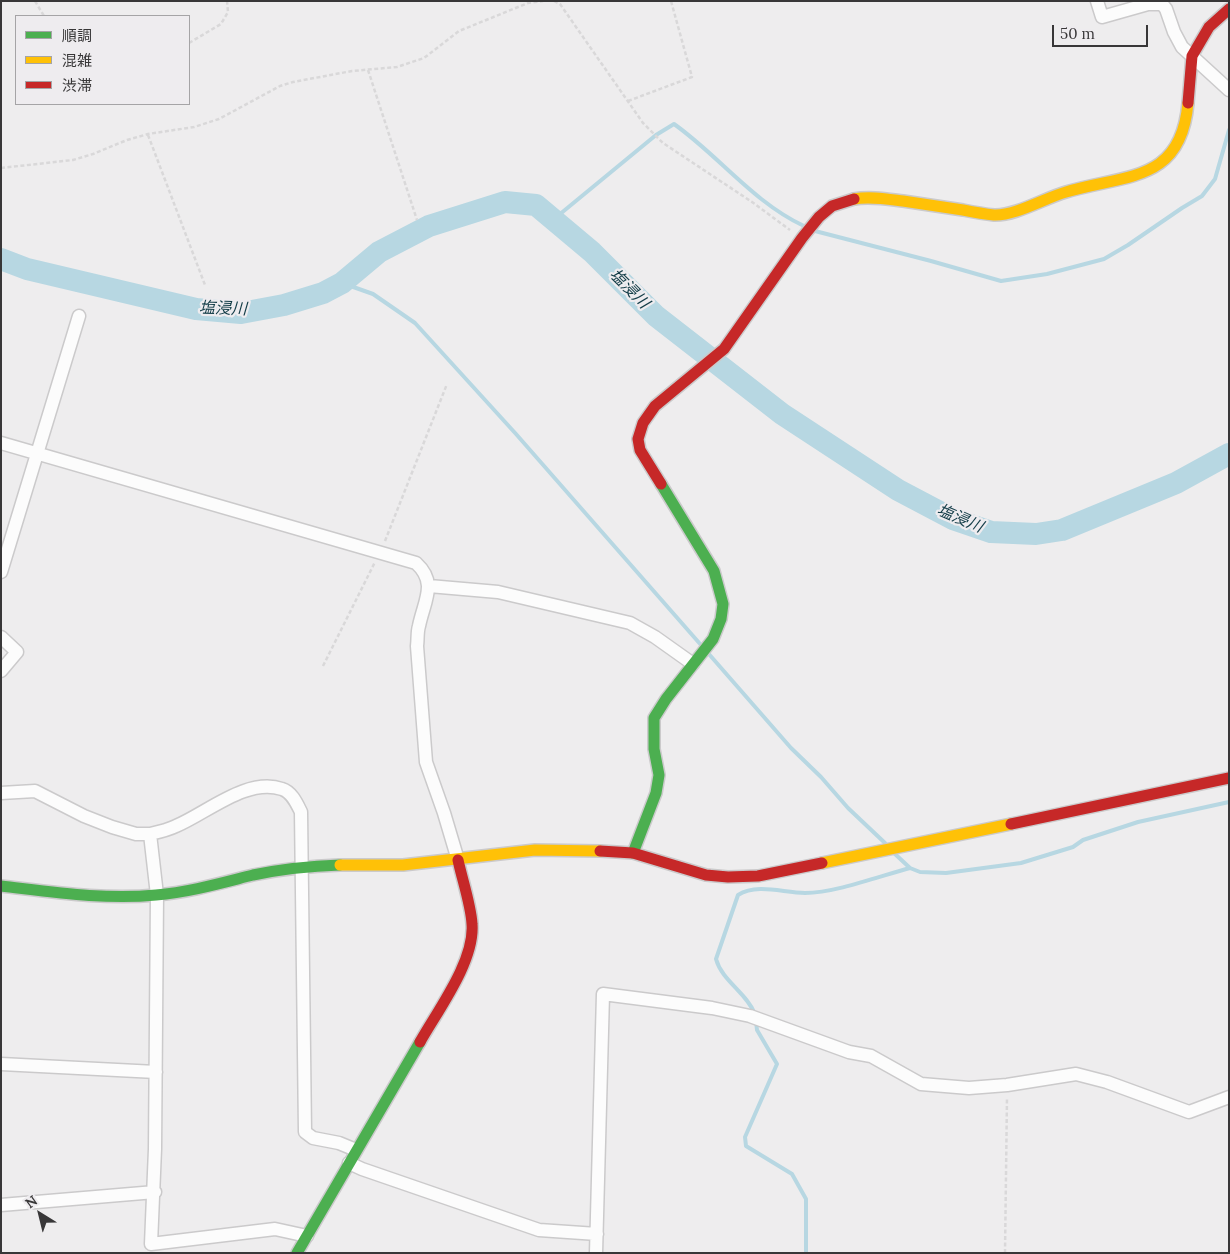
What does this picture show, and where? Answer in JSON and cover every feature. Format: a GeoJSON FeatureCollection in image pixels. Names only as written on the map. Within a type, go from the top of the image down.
{"type":"FeatureCollection","features":[{"type":"Feature","properties":{"kind":"street"},"geometry":{"type":"LineString","coordinates":[[1097,1],[1102,17],[1148,4],[1162,4],[1166,9],[1174,32],[1182,47],[1229,90]]}},
{"type":"Feature","properties":{"kind":"street"},"geometry":{"type":"LineString","coordinates":[[633,854],[656,793],[659,775],[654,749],[654,718],[712,639],[721,619],[722,604],[714,571],[640,450],[638,439],[643,423],[655,406],[724,349],[802,238],[819,217],[832,206],[844,201],[881,198],[995,215],[1017,210],[1066,192],[1134,176],[1154,168],[1168,157],[1179,143],[1187,114],[1192,56],[1210,27],[1229,9]]}},
{"type":"Feature","properties":{"kind":"street"},"geometry":{"type":"LineString","coordinates":[[1,572],[79,316]]}},
{"type":"Feature","properties":{"kind":"street"},"geometry":{"type":"LineString","coordinates":[[1,443],[416,563],[423,569],[427,577],[429,586],[418,628],[417,646],[426,762],[458,860],[472,924],[470,946],[461,971],[297,1253]]}},
{"type":"Feature","properties":{"kind":"street"},"geometry":{"type":"LineString","coordinates":[[429,586],[498,592],[630,623],[655,636],[693,664]]}},
{"type":"Feature","properties":{"kind":"street"},"geometry":{"type":"LineString","coordinates":[[1,637],[17,652],[1,671]]}},
{"type":"Feature","properties":{"kind":"street"},"geometry":{"type":"LineString","coordinates":[[1,886],[119,897],[156,895],[201,889],[254,875],[303,866],[403,865],[535,850],[578,850],[633,854],[706,875],[728,877],[766,874],[1229,778]]}},
{"type":"Feature","properties":{"kind":"street"},"geometry":{"type":"LineString","coordinates":[[1,793],[35,791],[84,816],[136,834],[150,834],[176,826],[212,806],[262,786],[283,789],[295,800],[301,812],[303,866],[302,981],[305,1132],[312,1138],[339,1143],[356,1150]]}},
{"type":"Feature","properties":{"kind":"street"},"geometry":{"type":"LineString","coordinates":[[150,834],[156,895],[156,1072],[151,1244],[275,1229],[307,1236]]}},
{"type":"Feature","properties":{"kind":"street"},"geometry":{"type":"LineString","coordinates":[[596,1253],[603,994],[712,1008],[750,1016],[849,1052],[871,1056],[921,1084],[969,1088],[1007,1085],[1076,1074],[1107,1082],[1189,1112],[1229,1097]]}},
{"type":"Feature","properties":{"kind":"street"},"geometry":{"type":"LineString","coordinates":[[1,1064],[156,1072]]}},
{"type":"Feature","properties":{"kind":"street"},"geometry":{"type":"LineString","coordinates":[[350,1163],[362,1169],[539,1230],[597,1234]]}},
{"type":"Feature","properties":{"kind":"street"},"geometry":{"type":"LineString","coordinates":[[1,1205],[154,1192]]}},
{"type":"Feature","properties":{"kind":"path"},"geometry":{"type":"LineString","coordinates":[[35,1],[43,15]]}},
{"type":"Feature","properties":{"kind":"path"},"geometry":{"type":"LineString","coordinates":[[190,42],[221,24],[228,12],[227,1]]}},
{"type":"Feature","properties":{"kind":"path"},"geometry":{"type":"LineString","coordinates":[[1,168],[73,160],[148,134],[194,127],[219,119],[280,86],[293,82],[352,71],[397,67],[424,58],[459,31],[528,3],[543,1]]}},
{"type":"Feature","properties":{"kind":"path"},"geometry":{"type":"LineString","coordinates":[[554,1],[560,4],[642,123],[663,143],[752,202],[802,238]]}},
{"type":"Feature","properties":{"kind":"path"},"geometry":{"type":"LineString","coordinates":[[628,101],[692,78],[670,1]]}},
{"type":"Feature","properties":{"kind":"path"},"geometry":{"type":"LineString","coordinates":[[368,70],[417,220]]}},
{"type":"Feature","properties":{"kind":"path"},"geometry":{"type":"LineString","coordinates":[[148,134],[205,285]]}},
{"type":"Feature","properties":{"kind":"path"},"geometry":{"type":"LineString","coordinates":[[323,666],[381,552],[447,384]]}},
{"type":"Feature","properties":{"kind":"path"},"geometry":{"type":"LineString","coordinates":[[1004,1253],[1007,1085]]}},
{"type":"Feature","properties":{"kind":"waterway"},"geometry":{"type":"LineString","coordinates":[[554,219],[656,135],[674,124],[752,192],[804,226]]}},
{"type":"Feature","properties":{"kind":"waterway"},"geometry":{"type":"LineString","coordinates":[[815,231],[1001,281],[1047,274],[1104,259],[1202,196],[1215,179],[1229,130]]}},
{"type":"Feature","properties":{"kind":"waterway","name":"塩浸川"},"geometry":{"type":"LineString","coordinates":[[1,259],[27,269],[196,309],[241,313],[284,305],[323,293],[342,283],[379,252],[429,226],[505,202],[536,205],[592,252],[656,316],[782,414],[898,490],[953,519],[991,532],[1036,534],[1062,530],[1176,483],[1229,454]]}},
{"type":"Feature","properties":{"kind":"waterway"},"geometry":{"type":"LineString","coordinates":[[342,283],[373,294],[415,323],[516,434],[701,645]]}},
{"type":"Feature","properties":{"kind":"waterway"},"geometry":{"type":"LineString","coordinates":[[708,653],[791,748],[821,777],[848,808],[885,843]]}},
{"type":"Feature","properties":{"kind":"waterway"},"geometry":{"type":"LineString","coordinates":[[895,854],[910,868],[920,872],[946,873],[1021,863],[1073,847],[1083,840],[1138,822],[1229,802]]}},
{"type":"Feature","properties":{"kind":"waterway"},"geometry":{"type":"LineString","coordinates":[[755,1014],[746,999],[723,974],[716,959],[738,895],[746,891],[762,889],[797,893],[830,890],[910,868]]}},
{"type":"Feature","properties":{"kind":"waterway"},"geometry":{"type":"LineString","coordinates":[[756,1021],[757,1030],[777,1064],[745,1137],[746,1146],[792,1174],[806,1199],[806,1253]]}},
{"type":"Feature","properties":{"kind":"traffic: fast"},"geometry":{"type":"LineString","coordinates":[[633,853],[656,793],[659,775],[654,749],[654,718],[666,699],[713,639],[721,619],[723,604],[714,571],[661,484]]}},
{"type":"Feature","properties":{"kind":"traffic: fast"},"geometry":{"type":"LineString","coordinates":[[1,886],[79,895],[118,897],[156,895],[181,892],[275,871],[340,865]]}},
{"type":"Feature","properties":{"kind":"traffic: fast"},"geometry":{"type":"LineString","coordinates":[[297,1253],[420,1042]]}},
{"type":"Feature","properties":{"kind":"traffic: slow"},"geometry":{"type":"LineString","coordinates":[[854,199],[903,201],[994,215],[1011,213],[1066,192],[1147,171],[1162,162],[1174,148],[1183,129],[1188,103]]}},
{"type":"Feature","properties":{"kind":"traffic: slow"},"geometry":{"type":"LineString","coordinates":[[822,863],[1011,824]]}},
{"type":"Feature","properties":{"kind":"traffic: slow"},"geometry":{"type":"LineString","coordinates":[[340,865],[403,865],[535,850],[600,851]]}},
{"type":"Feature","properties":{"kind":"traffic: jam"},"geometry":{"type":"LineString","coordinates":[[1188,103],[1192,56],[1209,27],[1229,9]]}},
{"type":"Feature","properties":{"kind":"traffic: jam"},"geometry":{"type":"LineString","coordinates":[[661,484],[640,450],[638,439],[643,423],[655,406],[724,349],[802,238],[819,217],[832,206],[854,199]]}},
{"type":"Feature","properties":{"kind":"traffic: jam"},"geometry":{"type":"LineString","coordinates":[[1011,824],[1229,778]]}},
{"type":"Feature","properties":{"kind":"traffic: jam"},"geometry":{"type":"LineString","coordinates":[[600,851],[633,853],[706,875],[728,877],[758,876],[822,863]]}},
{"type":"Feature","properties":{"kind":"traffic: jam"},"geometry":{"type":"LineString","coordinates":[[420,1042],[454,985],[468,954],[472,924],[458,860]]}}]}
